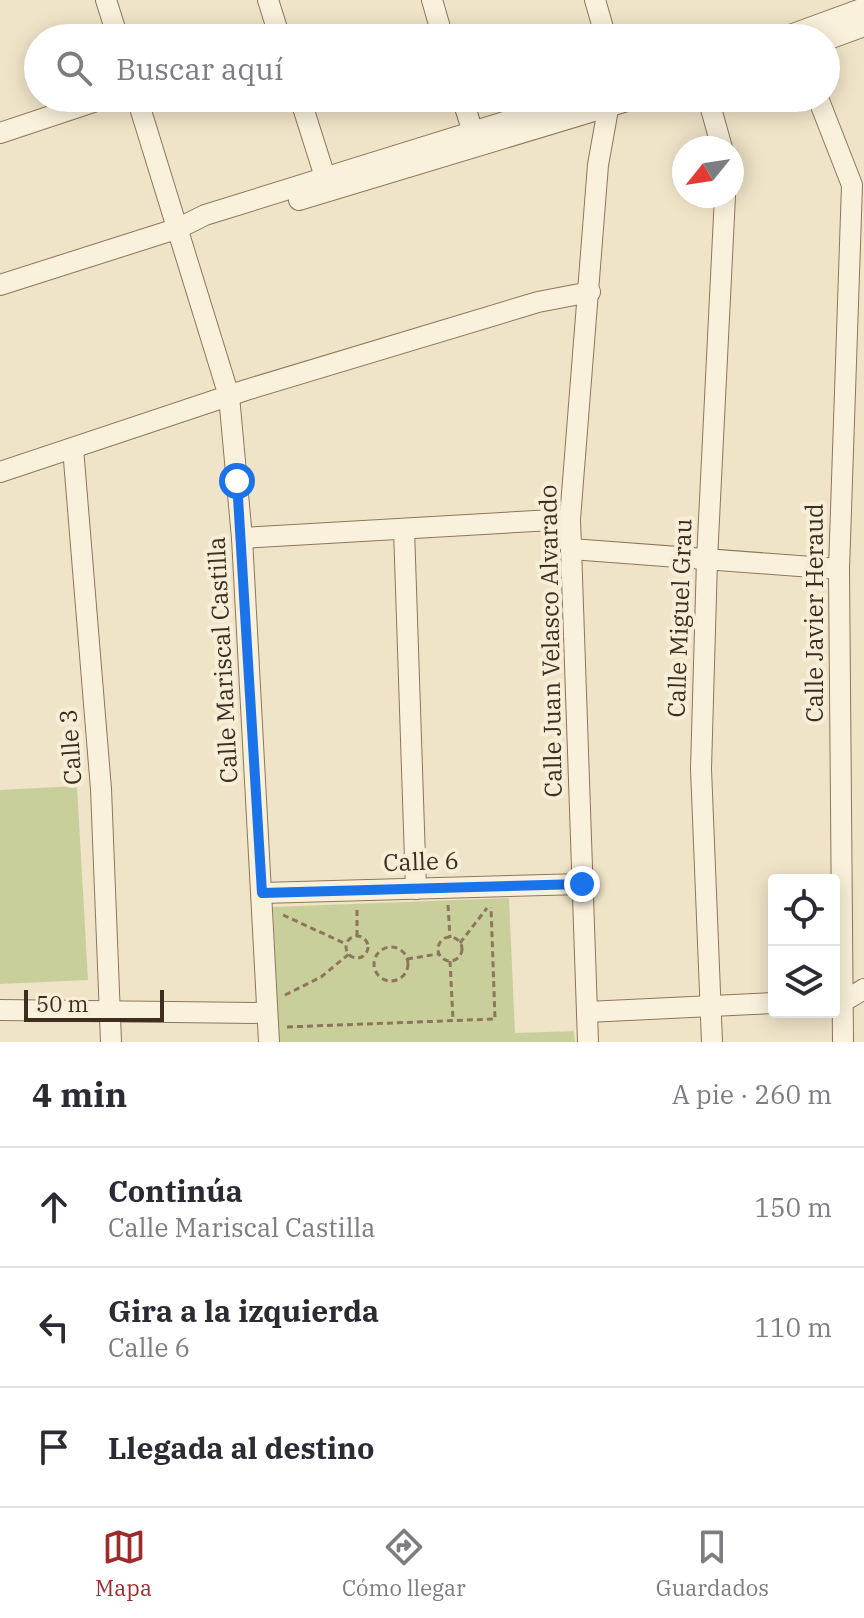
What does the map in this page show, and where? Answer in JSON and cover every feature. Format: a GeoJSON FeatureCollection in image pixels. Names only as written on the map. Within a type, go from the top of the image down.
{"type":"FeatureCollection","features":[{"type":"Feature","properties":{"kind":"street"},"geometry":{"type":"LineString","coordinates":[[106,0],[114,24]]}},
{"type":"Feature","properties":{"kind":"street"},"geometry":{"type":"LineString","coordinates":[[268,0],[276,24]]}},
{"type":"Feature","properties":{"kind":"street"},"geometry":{"type":"LineString","coordinates":[[432,0],[439,24]]}},
{"type":"Feature","properties":{"kind":"street"},"geometry":{"type":"LineString","coordinates":[[595,0],[602,24]]}},
{"type":"Feature","properties":{"kind":"street"},"geometry":{"type":"LineString","coordinates":[[820,24],[864,8]]}},
{"type":"Feature","properties":{"kind":"street"},"geometry":{"type":"LineString","coordinates":[[840,35],[864,26]]}},
{"type":"Feature","properties":{"kind":"street"},"geometry":{"type":"LineString","coordinates":[[0,133],[63,112]]}},
{"type":"Feature","properties":{"kind":"street","name":"Calle Mariscal Castilla"},"geometry":{"type":"LineString","coordinates":[[142,112],[229,396],[242,538],[262,893],[274,1020]]}},
{"type":"Feature","properties":{"kind":"street"},"geometry":{"type":"LineString","coordinates":[[304,112],[325,177]]}},
{"type":"Feature","properties":{"kind":"street"},"geometry":{"type":"LineString","coordinates":[[466,112],[471,126]]}},
{"type":"Feature","properties":{"kind":"street"},"geometry":{"type":"LineString","coordinates":[[0,285],[179,228],[205,215],[471,126],[526,112]]}},
{"type":"Feature","properties":{"kind":"street"},"geometry":{"type":"LineString","coordinates":[[179,228],[224,222],[577,112]]}},
{"type":"Feature","properties":{"kind":"street","name":"Calle Juan Velasco Alvarado"},"geometry":{"type":"LineString","coordinates":[[588,1042],[570,519],[598,165],[607,112]]}},
{"type":"Feature","properties":{"kind":"street"},"geometry":{"type":"LineString","coordinates":[[712,112],[719,136]]}},
{"type":"Feature","properties":{"kind":"street"},"geometry":{"type":"LineString","coordinates":[[825,112],[858,182]]}},
{"type":"Feature","properties":{"kind":"street","name":"Calle Javier Heraud"},"geometry":{"type":"LineString","coordinates":[[839,946],[839,569],[857,271],[858,182]]}},
{"type":"Feature","properties":{"kind":"street","name":"Calle Miguel Grau"},"geometry":{"type":"LineString","coordinates":[[712,1042],[708,1006],[701,769],[707,560],[724,208]]}},
{"type":"Feature","properties":{"kind":"street"},"geometry":{"type":"LineString","coordinates":[[0,472],[229,396],[538,302],[590,292]]}},
{"type":"Feature","properties":{"kind":"street","name":"Calle 3"},"geometry":{"type":"LineString","coordinates":[[73,448],[101,789],[111,1042]]}},
{"type":"Feature","properties":{"kind":"street"},"geometry":{"type":"LineString","coordinates":[[242,538],[570,519]]}},
{"type":"Feature","properties":{"kind":"street"},"geometry":{"type":"LineString","coordinates":[[404,529],[416,889]]}},
{"type":"Feature","properties":{"kind":"street"},"geometry":{"type":"LineString","coordinates":[[571,549],[839,569]]}},
{"type":"Feature","properties":{"kind":"street","name":"Calle 6"},"geometry":{"type":"LineString","coordinates":[[262,893],[582,884]]}},
{"type":"Feature","properties":{"kind":"street"},"geometry":{"type":"LineString","coordinates":[[840,1001],[864,989]]}},
{"type":"Feature","properties":{"kind":"street"},"geometry":{"type":"LineString","coordinates":[[587,1012],[768,1003]]}},
{"type":"Feature","properties":{"kind":"street"},"geometry":{"type":"LineString","coordinates":[[0,1010],[110,1009],[274,1020]]}},
{"type":"Feature","properties":{"kind":"street","name":"Calle Javier Heraud"},"geometry":{"type":"LineString","coordinates":[[840,1011],[843,1042]]}},
{"type":"Feature","properties":{"kind":"path"},"geometry":{"type":"LineString","coordinates":[[476,903],[491,903]]}},
{"type":"Feature","properties":{"kind":"path"},"geometry":{"type":"LineString","coordinates":[[274,1020],[495,1019],[491,903]]}},
{"type":"Feature","properties":{"kind":"path"},"geometry":{"type":"LineString","coordinates":[[450,961],[457,959],[461,953],[460,943],[491,903]]}},
{"type":"Feature","properties":{"kind":"path"},"geometry":{"type":"LineString","coordinates":[[448,905],[450,938]]}},
{"type":"Feature","properties":{"kind":"path"},"geometry":{"type":"LineString","coordinates":[[344,908],[357,908],[357,936]]}},
{"type":"Feature","properties":{"kind":"path"},"geometry":{"type":"LineString","coordinates":[[289,911],[275,911],[346,944],[349,954],[358,958],[366,953]]}},
{"type":"Feature","properties":{"kind":"path"},"geometry":{"type":"LineString","coordinates":[[346,944],[357,936]]}},
{"type":"Feature","properties":{"kind":"path"},"geometry":{"type":"LineString","coordinates":[[357,936],[366,941],[366,953]]}},
{"type":"Feature","properties":{"kind":"path"},"geometry":{"type":"LineString","coordinates":[[439,953],[441,941],[450,938],[460,943]]}},
{"type":"Feature","properties":{"kind":"path"},"geometry":{"type":"LineString","coordinates":[[393,947],[403,952],[407,959],[405,973],[397,980],[377,975],[375,957],[382,950],[393,947]]}},
{"type":"Feature","properties":{"kind":"path"},"geometry":{"type":"LineString","coordinates":[[366,953],[375,957]]}},
{"type":"Feature","properties":{"kind":"path"},"geometry":{"type":"LineString","coordinates":[[407,959],[439,953],[450,961]]}},
{"type":"Feature","properties":{"kind":"path"},"geometry":{"type":"LineString","coordinates":[[274,1020],[349,954]]}},
{"type":"Feature","properties":{"kind":"path"},"geometry":{"type":"LineString","coordinates":[[450,961],[453,1020]]}},
{"type":"Feature","properties":{"kind":"green space"},"geometry":{"type":"Polygon","coordinates":[[[77,786],[88,980],[0,984],[0,790],[77,786]]]}},
{"type":"Feature","properties":{"kind":"green space"},"geometry":{"type":"Polygon","coordinates":[[[509,898],[515,1033],[574,1031],[575,1042],[279,1042],[273,907],[509,898]]]}},
{"type":"Feature","properties":{"kind":"route"},"geometry":{"type":"LineString","coordinates":[[237,481],[262,893],[582,884]]}}]}
